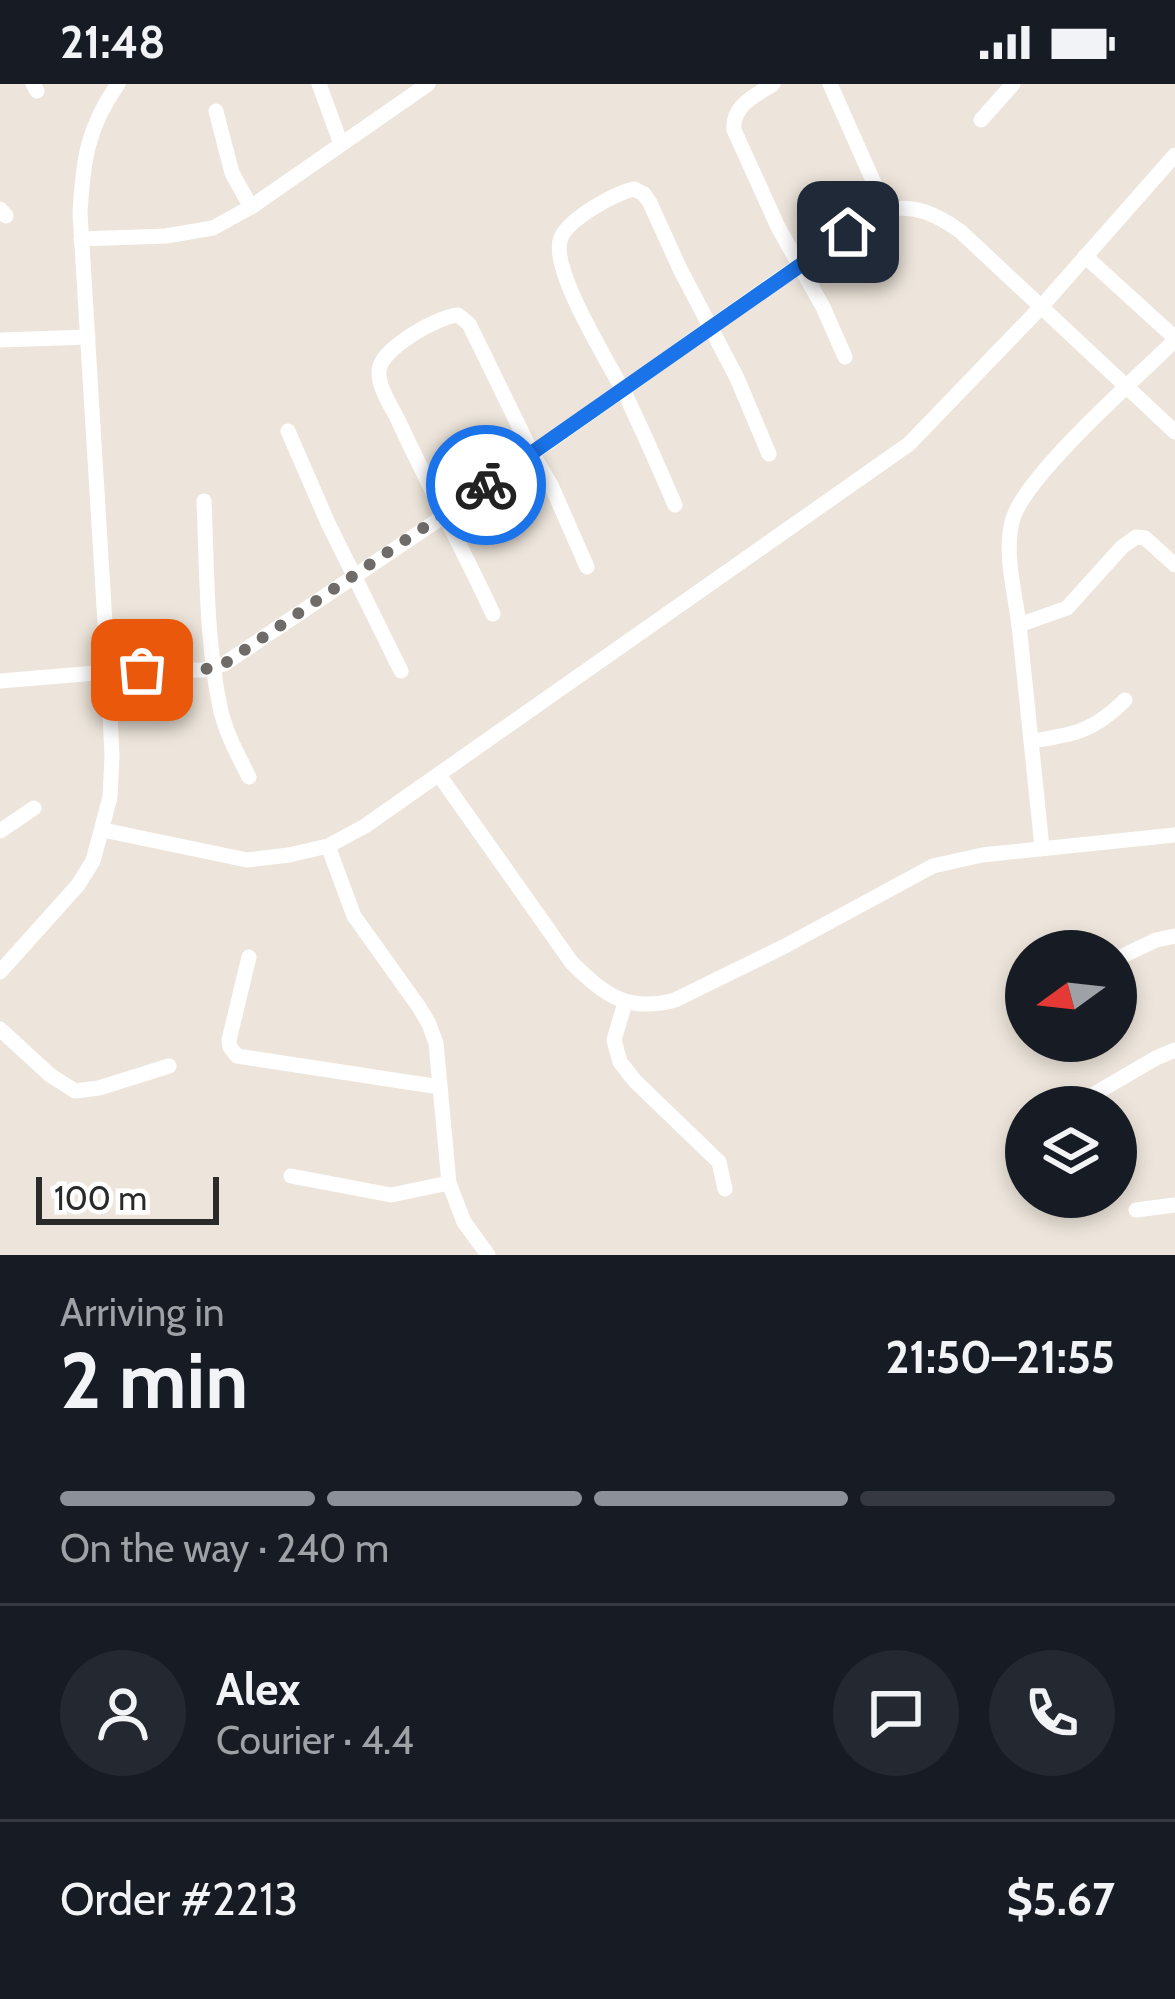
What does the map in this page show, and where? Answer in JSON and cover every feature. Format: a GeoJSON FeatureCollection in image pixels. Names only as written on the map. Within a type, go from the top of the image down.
{"type":"FeatureCollection","features":[{"type":"Feature","properties":{"kind":"street"},"geometry":{"type":"LineString","coordinates":[[0,972],[94,861],[110,797],[112,755],[81,239],[86,146],[100,108],[118,84]]}},
{"type":"Feature","properties":{"kind":"street"},"geometry":{"type":"LineString","coordinates":[[319,84],[341,144]]}},
{"type":"Feature","properties":{"kind":"street"},"geometry":{"type":"LineString","coordinates":[[81,239],[190,234],[213,228],[428,84]]}},
{"type":"Feature","properties":{"kind":"street"},"geometry":{"type":"LineString","coordinates":[[773,84],[738,110],[734,130],[845,357]]}},
{"type":"Feature","properties":{"kind":"street"},"geometry":{"type":"LineString","coordinates":[[830,84],[886,210]]}},
{"type":"Feature","properties":{"kind":"street"},"geometry":{"type":"LineString","coordinates":[[981,120],[1012,84]]}},
{"type":"Feature","properties":{"kind":"street"},"geometry":{"type":"LineString","coordinates":[[216,110],[232,173],[250,207]]}},
{"type":"Feature","properties":{"kind":"street"},"geometry":{"type":"LineString","coordinates":[[103,830],[235,859],[328,846],[364,826],[883,464],[926,427],[1041,307],[1175,155]]}},
{"type":"Feature","properties":{"kind":"street"},"geometry":{"type":"LineString","coordinates":[[676,505],[560,260],[560,239],[572,223],[628,189],[644,194],[770,454]]}},
{"type":"Feature","properties":{"kind":"street"},"geometry":{"type":"LineString","coordinates":[[0,681],[214,669],[269,636],[886,210],[902,207],[940,217],[960,231],[1175,432]]}},
{"type":"Feature","properties":{"kind":"street"},"geometry":{"type":"LineString","coordinates":[[1042,847],[1009,535],[1015,509],[1040,476],[1175,339],[1085,256]]}},
{"type":"Feature","properties":{"kind":"street"},"geometry":{"type":"LineString","coordinates":[[493,614],[386,396],[379,372],[384,358],[413,334],[451,314],[464,318],[474,333],[587,567]]}},
{"type":"Feature","properties":{"kind":"street"},"geometry":{"type":"LineString","coordinates":[[0,340],[88,337]]}},
{"type":"Feature","properties":{"kind":"street"},"geometry":{"type":"LineString","coordinates":[[288,430],[401,670]]}},
{"type":"Feature","properties":{"kind":"street"},"geometry":{"type":"LineString","coordinates":[[204,501],[214,669],[232,745],[249,777]]}},
{"type":"Feature","properties":{"kind":"street"},"geometry":{"type":"LineString","coordinates":[[1019,625],[1067,608],[1131,539],[1144,538],[1175,565]]}},
{"type":"Feature","properties":{"kind":"street"},"geometry":{"type":"LineString","coordinates":[[1031,741],[1089,729],[1125,700]]}},
{"type":"Feature","properties":{"kind":"street"},"geometry":{"type":"LineString","coordinates":[[439,775],[562,950],[594,985],[625,1003],[656,1005],[674,1000],[932,866],[1042,847],[1175,835]]}},
{"type":"Feature","properties":{"kind":"street"},"geometry":{"type":"LineString","coordinates":[[0,831],[34,808]]}},
{"type":"Feature","properties":{"kind":"street"},"geometry":{"type":"LineString","coordinates":[[328,846],[358,925],[429,1024],[436,1043],[448,1183],[464,1222],[488,1255]]}},
{"type":"Feature","properties":{"kind":"street"},"geometry":{"type":"LineString","coordinates":[[1137,949],[1175,936]]}},
{"type":"Feature","properties":{"kind":"street"},"geometry":{"type":"LineString","coordinates":[[249,957],[230,1040],[237,1056],[440,1087]]}},
{"type":"Feature","properties":{"kind":"street"},"geometry":{"type":"LineString","coordinates":[[625,1003],[614,1040],[620,1062],[719,1162],[725,1189]]}},
{"type":"Feature","properties":{"kind":"street"},"geometry":{"type":"LineString","coordinates":[[0,1029],[75,1091],[169,1066]]}},
{"type":"Feature","properties":{"kind":"street"},"geometry":{"type":"LineString","coordinates":[[1108,1086],[1175,1050]]}},
{"type":"Feature","properties":{"kind":"street"},"geometry":{"type":"LineString","coordinates":[[292,1177],[391,1196],[448,1183]]}},
{"type":"Feature","properties":{"kind":"street"},"geometry":{"type":"LineString","coordinates":[[1137,1210],[1175,1205]]}},
{"type":"Feature","properties":{"kind":"way so far"},"geometry":{"type":"LineString","coordinates":[[142,670],[202,670],[224,664],[486,485]]}},
{"type":"Feature","properties":{"kind":"route"},"geometry":{"type":"LineString","coordinates":[[486,485],[848,232]]}}]}
